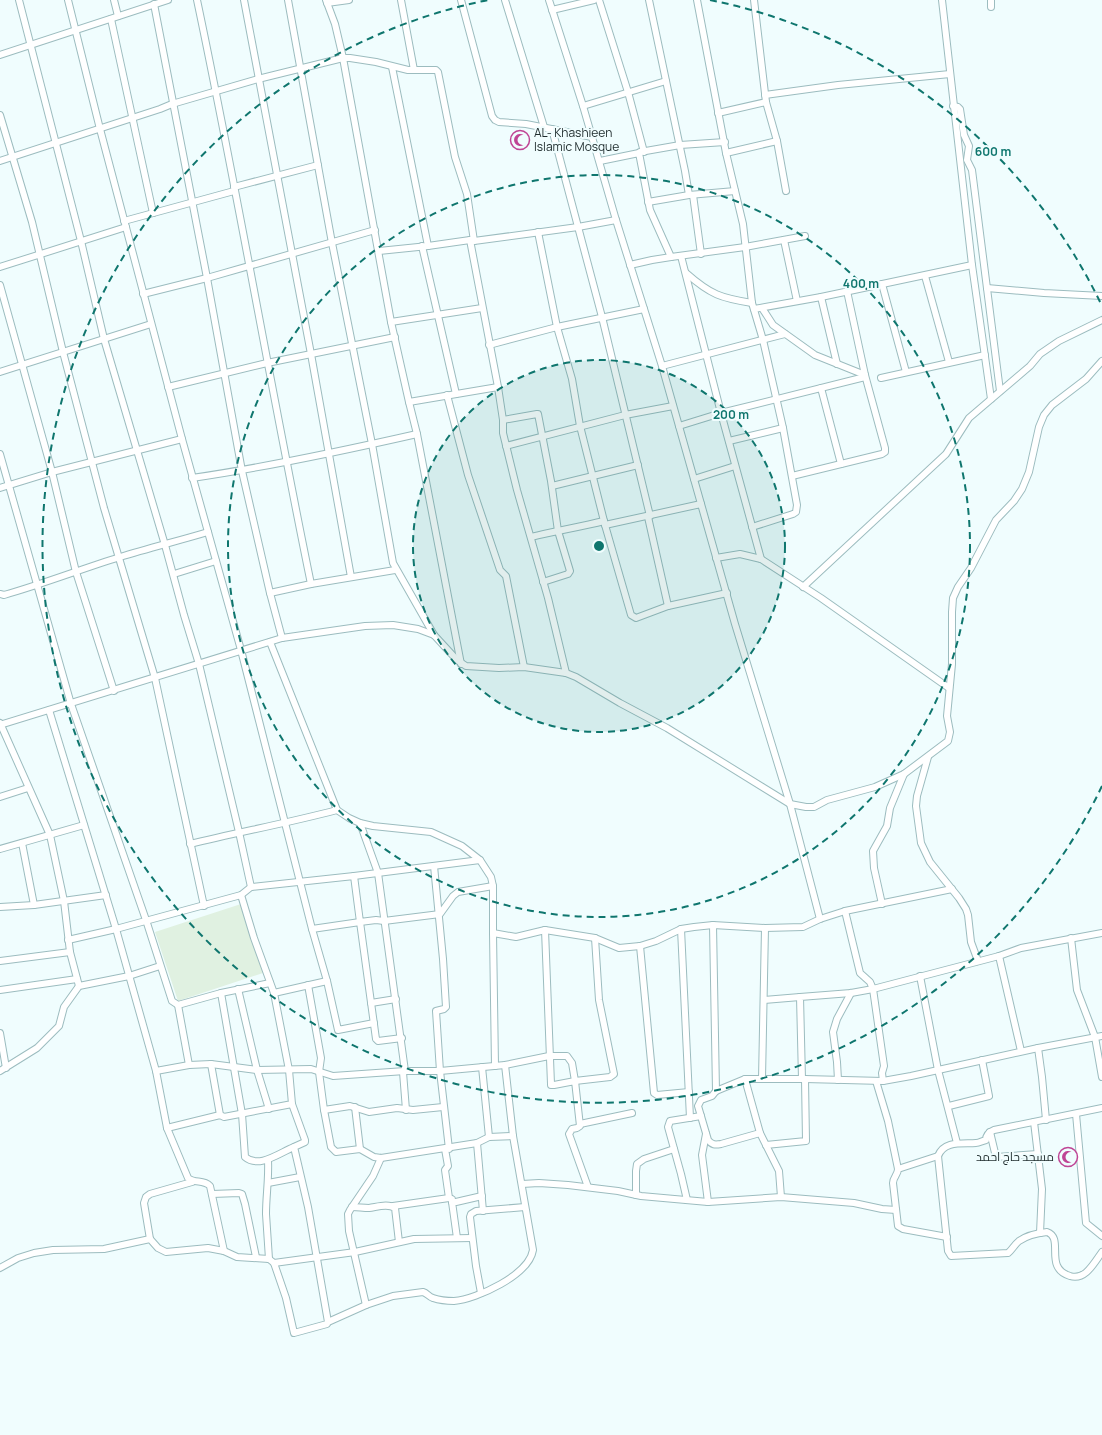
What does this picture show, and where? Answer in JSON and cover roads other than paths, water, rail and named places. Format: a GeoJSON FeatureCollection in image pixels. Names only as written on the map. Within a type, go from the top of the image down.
{"type":"FeatureCollection","features":[{"type":"Feature","properties":{"kind":"street"},"geometry":{"type":"LineString","coordinates":[[19,0],[81,241],[104,339],[138,450],[199,664],[251,887]]}},
{"type":"Feature","properties":{"kind":"street"},"geometry":{"type":"LineString","coordinates":[[68,0],[100,129],[192,478],[241,650],[300,883],[327,981],[338,1030],[374,1023]]}},
{"type":"Feature","properties":{"kind":"street"},"geometry":{"type":"LineString","coordinates":[[114,0],[118,16]]}},
{"type":"Feature","properties":{"kind":"street"},"geometry":{"type":"LineString","coordinates":[[0,55],[168,0]]}},
{"type":"Feature","properties":{"kind":"street"},"geometry":{"type":"LineString","coordinates":[[196,0],[216,91],[286,462],[311,584]]}},
{"type":"Feature","properties":{"kind":"street"},"geometry":{"type":"LineString","coordinates":[[244,0],[276,176],[311,354],[351,577]]}},
{"type":"Feature","properties":{"kind":"street"},"geometry":{"type":"LineString","coordinates":[[288,0],[393,563],[395,570],[434,635],[461,664],[466,666],[499,668],[524,667],[566,673],[576,677],[667,728],[790,804],[806,807],[818,806],[827,800],[875,788],[904,774],[945,745],[948,741],[950,736],[947,716],[952,664],[953,598],[958,587],[971,568],[996,520],[1014,501],[1022,489],[1029,472],[1039,427],[1044,415],[1052,405],[1086,379],[1102,361]]}},
{"type":"Feature","properties":{"kind":"street"},"geometry":{"type":"LineString","coordinates":[[349,0],[327,2],[335,24],[343,58],[392,322],[417,434],[461,664]]}},
{"type":"Feature","properties":{"kind":"street"},"geometry":{"type":"LineString","coordinates":[[401,0],[414,70]]}},
{"type":"Feature","properties":{"kind":"street"},"geometry":{"type":"LineString","coordinates":[[461,0],[492,116],[495,120],[499,122],[544,127],[592,137]]}},
{"type":"Feature","properties":{"kind":"street"},"geometry":{"type":"LineString","coordinates":[[505,0],[544,127]]}},
{"type":"Feature","properties":{"kind":"street"},"geometry":{"type":"LineString","coordinates":[[549,0],[600,161],[616,220],[662,366],[700,504],[790,804],[820,919]]}},
{"type":"Feature","properties":{"kind":"street"},"geometry":{"type":"LineString","coordinates":[[552,10],[594,0]]}},
{"type":"Feature","properties":{"kind":"street"},"geometry":{"type":"LineString","coordinates":[[599,0],[628,92],[641,152],[648,202],[654,220],[671,257]]}},
{"type":"Feature","properties":{"kind":"street"},"geometry":{"type":"LineString","coordinates":[[649,0],[691,195],[701,254]]}},
{"type":"Feature","properties":{"kind":"street"},"geometry":{"type":"LineString","coordinates":[[697,0],[725,142],[726,154],[743,224],[753,306],[763,340],[777,400],[797,506],[796,512],[752,527]]}},
{"type":"Feature","properties":{"kind":"street"},"geometry":{"type":"LineString","coordinates":[[754,0],[765,99],[777,141],[786,191]]}},
{"type":"Feature","properties":{"kind":"street"},"geometry":{"type":"LineString","coordinates":[[942,0],[972,265],[991,399]]}},
{"type":"Feature","properties":{"kind":"street"},"geometry":{"type":"LineString","coordinates":[[991,0],[991,7]]}},
{"type":"Feature","properties":{"kind":"street"},"geometry":{"type":"LineString","coordinates":[[154,4],[172,104],[207,278],[242,471],[282,638]]}},
{"type":"Feature","properties":{"kind":"street"},"geometry":{"type":"LineString","coordinates":[[111,18],[153,213]]}},
{"type":"Feature","properties":{"kind":"street"},"geometry":{"type":"LineString","coordinates":[[0,161],[172,104],[258,79],[343,58],[376,62],[392,67],[414,70],[438,70],[455,157],[467,194],[482,308],[498,386],[503,420],[503,433],[566,673]]}},
{"type":"Feature","properties":{"kind":"street"},"geometry":{"type":"LineString","coordinates":[[392,67],[425,246],[456,394]]}},
{"type":"Feature","properties":{"kind":"street"},"geometry":{"type":"LineString","coordinates":[[718,112],[765,99],[838,85],[950,74]]}},
{"type":"Feature","properties":{"kind":"street"},"geometry":{"type":"LineString","coordinates":[[583,106],[666,81]]}},
{"type":"Feature","properties":{"kind":"street"},"geometry":{"type":"LineString","coordinates":[[953,106],[960,109],[964,135],[969,146],[967,158],[972,170],[1000,391]]}},
{"type":"Feature","properties":{"kind":"street"},"geometry":{"type":"LineString","coordinates":[[0,115],[40,254],[63,352],[92,462],[155,678],[204,906]]}},
{"type":"Feature","properties":{"kind":"street"},"geometry":{"type":"LineString","coordinates":[[552,129],[602,317],[638,465],[668,606]]}},
{"type":"Feature","properties":{"kind":"street"},"geometry":{"type":"LineString","coordinates":[[726,154],[777,141]]}},
{"type":"Feature","properties":{"kind":"street"},"geometry":{"type":"LineString","coordinates":[[600,161],[680,145],[725,142]]}},
{"type":"Feature","properties":{"kind":"street"},"geometry":{"type":"LineString","coordinates":[[0,267],[81,241],[153,213],[276,176],[318,166]]}},
{"type":"Feature","properties":{"kind":"street"},"geometry":{"type":"LineString","coordinates":[[648,202],[691,195],[735,191]]}},
{"type":"Feature","properties":{"kind":"street"},"geometry":{"type":"LineString","coordinates":[[379,251],[472,241],[578,227],[616,220]]}},
{"type":"Feature","properties":{"kind":"street"},"geometry":{"type":"LineString","coordinates":[[144,294],[207,278],[375,230]]}},
{"type":"Feature","properties":{"kind":"street"},"geometry":{"type":"LineString","coordinates":[[538,232],[558,327],[572,379],[580,426],[605,523],[632,617],[636,618],[668,606],[727,593]]}},
{"type":"Feature","properties":{"kind":"street"},"geometry":{"type":"LineString","coordinates":[[630,265],[671,257],[745,248],[805,236]]}},
{"type":"Feature","properties":{"kind":"street"},"geometry":{"type":"LineString","coordinates":[[784,240],[797,301]]}},
{"type":"Feature","properties":{"kind":"street"},"geometry":{"type":"LineString","coordinates":[[681,256],[721,414],[761,559]]}},
{"type":"Feature","properties":{"kind":"street"},"geometry":{"type":"LineString","coordinates":[[686,273],[699,285],[720,297],[762,308],[925,276],[972,265]]}},
{"type":"Feature","properties":{"kind":"street"},"geometry":{"type":"LineString","coordinates":[[925,276],[949,362]]}},
{"type":"Feature","properties":{"kind":"street"},"geometry":{"type":"LineString","coordinates":[[882,284],[906,372]]}},
{"type":"Feature","properties":{"kind":"street"},"geometry":{"type":"LineString","coordinates":[[0,285],[52,472],[76,572],[114,690]]}},
{"type":"Feature","properties":{"kind":"street"},"geometry":{"type":"LineString","coordinates":[[987,288],[1050,294],[1102,296]]}},
{"type":"Feature","properties":{"kind":"street"},"geometry":{"type":"LineString","coordinates":[[792,476],[885,452],[865,376],[848,291]]}},
{"type":"Feature","properties":{"kind":"street"},"geometry":{"type":"LineString","coordinates":[[821,297],[837,364]]}},
{"type":"Feature","properties":{"kind":"street"},"geometry":{"type":"LineString","coordinates":[[392,322],[482,308]]}},
{"type":"Feature","properties":{"kind":"street"},"geometry":{"type":"LineString","coordinates":[[762,308],[773,325],[815,354],[865,376]]}},
{"type":"Feature","properties":{"kind":"street"},"geometry":{"type":"LineString","coordinates":[[489,345],[558,327],[644,309]]}},
{"type":"Feature","properties":{"kind":"street"},"geometry":{"type":"LineString","coordinates":[[0,318],[8,316]]}},
{"type":"Feature","properties":{"kind":"street"},"geometry":{"type":"LineString","coordinates":[[804,587],[946,454],[969,418],[1053,345],[1102,320]]}},
{"type":"Feature","properties":{"kind":"street"},"geometry":{"type":"LineString","coordinates":[[0,372],[152,324]]}},
{"type":"Feature","properties":{"kind":"street"},"geometry":{"type":"LineString","coordinates":[[662,366],[785,334]]}},
{"type":"Feature","properties":{"kind":"street"},"geometry":{"type":"LineString","coordinates":[[168,387],[267,363],[395,337]]}},
{"type":"Feature","properties":{"kind":"street"},"geometry":{"type":"LineString","coordinates":[[880,378],[985,355]]}},
{"type":"Feature","properties":{"kind":"street"},"geometry":{"type":"LineString","coordinates":[[679,426],[865,376]]}},
{"type":"Feature","properties":{"kind":"street"},"geometry":{"type":"LineString","coordinates":[[409,402],[498,386]]}},
{"type":"Feature","properties":{"kind":"street"},"geometry":{"type":"LineString","coordinates":[[821,388],[841,464]]}},
{"type":"Feature","properties":{"kind":"street"},"geometry":{"type":"LineString","coordinates":[[447,395],[468,475],[499,568],[506,576],[524,667]]}},
{"type":"Feature","properties":{"kind":"street"},"geometry":{"type":"LineString","coordinates":[[506,446],[625,415],[673,406]]}},
{"type":"Feature","properties":{"kind":"street"},"geometry":{"type":"LineString","coordinates":[[503,420],[538,414],[552,486],[558,530],[570,573],[543,582]]}},
{"type":"Feature","properties":{"kind":"street"},"geometry":{"type":"LineString","coordinates":[[729,441],[783,428]]}},
{"type":"Feature","properties":{"kind":"street"},"geometry":{"type":"LineString","coordinates":[[192,478],[242,471],[329,454],[417,434]]}},
{"type":"Feature","properties":{"kind":"street"},"geometry":{"type":"LineString","coordinates":[[0,488],[52,472],[182,439]]}},
{"type":"Feature","properties":{"kind":"street"},"geometry":{"type":"LineString","coordinates":[[0,454],[71,704],[146,920],[172,1001],[178,1005],[189,1065]]}},
{"type":"Feature","properties":{"kind":"street"},"geometry":{"type":"LineString","coordinates":[[552,486],[638,465]]}},
{"type":"Feature","properties":{"kind":"street"},"geometry":{"type":"LineString","coordinates":[[694,479],[735,466]]}},
{"type":"Feature","properties":{"kind":"street"},"geometry":{"type":"LineString","coordinates":[[531,537],[558,530],[649,516],[700,504]]}},
{"type":"Feature","properties":{"kind":"street"},"geometry":{"type":"LineString","coordinates":[[0,594],[4,595],[32,587],[37,584],[119,557],[208,532]]}},
{"type":"Feature","properties":{"kind":"street"},"geometry":{"type":"LineString","coordinates":[[716,558],[740,554],[761,559],[804,587],[949,688]]}},
{"type":"Feature","properties":{"kind":"street"},"geometry":{"type":"LineString","coordinates":[[174,574],[216,561]]}},
{"type":"Feature","properties":{"kind":"street"},"geometry":{"type":"LineString","coordinates":[[270,593],[311,584],[395,570]]}},
{"type":"Feature","properties":{"kind":"street"},"geometry":{"type":"LineString","coordinates":[[79,986],[70,952],[64,901],[50,835],[0,724],[71,704],[282,638],[323,631],[379,625],[393,625],[418,629],[434,635]]}},
{"type":"Feature","properties":{"kind":"street"},"geometry":{"type":"LineString","coordinates":[[270,642],[337,810],[360,823],[373,826],[431,832],[462,846],[480,860],[491,877],[493,886],[495,1066]]}},
{"type":"Feature","properties":{"kind":"street"},"geometry":{"type":"LineString","coordinates":[[49,710],[106,895],[156,1070],[167,1128],[182,1167],[192,1182]]}},
{"type":"Feature","properties":{"kind":"street"},"geometry":{"type":"LineString","coordinates":[[928,757],[917,796],[916,806],[918,829],[923,850],[930,862],[966,909],[971,942],[978,961]]}},
{"type":"Feature","properties":{"kind":"street"},"geometry":{"type":"LineString","coordinates":[[882,904],[874,868],[873,851],[887,826],[890,808],[904,774]]}},
{"type":"Feature","properties":{"kind":"street"},"geometry":{"type":"LineString","coordinates":[[0,797],[28,788]]}},
{"type":"Feature","properties":{"kind":"street"},"geometry":{"type":"LineString","coordinates":[[190,844],[337,810]]}},
{"type":"Feature","properties":{"kind":"street"},"geometry":{"type":"LineString","coordinates":[[360,823],[378,873],[402,1038],[406,1110]]}},
{"type":"Feature","properties":{"kind":"street"},"geometry":{"type":"LineString","coordinates":[[0,849],[84,825]]}},
{"type":"Feature","properties":{"kind":"street"},"geometry":{"type":"LineString","coordinates":[[22,843],[34,905]]}},
{"type":"Feature","properties":{"kind":"street"},"geometry":{"type":"LineString","coordinates":[[68,940],[204,906],[241,895],[251,887],[300,883],[480,860]]}},
{"type":"Feature","properties":{"kind":"street"},"geometry":{"type":"LineString","coordinates":[[434,866],[440,914],[446,1007],[436,1011],[448,1166],[445,1170],[457,1238]]}},
{"type":"Feature","properties":{"kind":"street"},"geometry":{"type":"LineString","coordinates":[[354,876],[375,1036],[378,1041],[402,1038]]}},
{"type":"Feature","properties":{"kind":"street"},"geometry":{"type":"LineString","coordinates":[[312,929],[376,920],[384,921],[440,914],[452,896],[458,892],[493,886]]}},
{"type":"Feature","properties":{"kind":"street"},"geometry":{"type":"LineString","coordinates":[[493,933],[516,936],[545,930],[595,938],[619,948],[640,946],[681,929],[713,925],[765,928],[803,927],[820,919],[845,911],[952,889]]}},
{"type":"Feature","properties":{"kind":"street"},"geometry":{"type":"LineString","coordinates":[[0,908],[106,895]]}},
{"type":"Feature","properties":{"kind":"street"},"geometry":{"type":"LineString","coordinates":[[221,993],[242,1114],[245,1157],[254,1162],[268,1160],[305,1142],[305,1140],[292,1104],[289,1070],[274,993],[241,895]]}},
{"type":"Feature","properties":{"kind":"street"},"geometry":{"type":"LineString","coordinates":[[845,911],[860,972],[872,985],[873,989],[884,1066],[879,1081],[898,1168],[898,1172],[893,1183],[897,1224],[900,1228],[947,1237]]}},
{"type":"Feature","properties":{"kind":"street"},"geometry":{"type":"LineString","coordinates":[[713,925],[716,1091]]}},
{"type":"Feature","properties":{"kind":"street"},"geometry":{"type":"LineString","coordinates":[[762,1079],[765,928]]}},
{"type":"Feature","properties":{"kind":"street"},"geometry":{"type":"LineString","coordinates":[[681,929],[690,1118]]}},
{"type":"Feature","properties":{"kind":"street"},"geometry":{"type":"LineString","coordinates":[[545,930],[551,1085],[610,1077],[614,1074],[599,1000],[595,938]]}},
{"type":"Feature","properties":{"kind":"street"},"geometry":{"type":"LineString","coordinates":[[764,1000],[852,993],[873,989],[999,956],[1021,948],[1102,932]]}},
{"type":"Feature","properties":{"kind":"street"},"geometry":{"type":"LineString","coordinates":[[1071,938],[1077,990],[1095,1037],[1102,1077]]}},
{"type":"Feature","properties":{"kind":"street"},"geometry":{"type":"LineString","coordinates":[[640,946],[654,1093],[657,1095],[689,1092]]}},
{"type":"Feature","properties":{"kind":"street"},"geometry":{"type":"LineString","coordinates":[[0,959],[70,952]]}},
{"type":"Feature","properties":{"kind":"street"},"geometry":{"type":"LineString","coordinates":[[999,956],[1021,1051]]}},
{"type":"Feature","properties":{"kind":"street"},"geometry":{"type":"LineString","coordinates":[[0,1033],[3,1070],[37,1048],[59,1026],[64,1008],[79,986],[129,976],[160,966]]}},
{"type":"Feature","properties":{"kind":"street"},"geometry":{"type":"LineString","coordinates":[[920,976],[938,1070],[957,1143]]}},
{"type":"Feature","properties":{"kind":"street"},"geometry":{"type":"LineString","coordinates":[[0,990],[77,979]]}},
{"type":"Feature","properties":{"kind":"street"},"geometry":{"type":"LineString","coordinates":[[274,993],[327,981]]}},
{"type":"Feature","properties":{"kind":"street"},"geometry":{"type":"LineString","coordinates":[[178,1005],[221,993],[270,983]]}},
{"type":"Feature","properties":{"kind":"street"},"geometry":{"type":"LineString","coordinates":[[308,986],[321,1058],[319,1072],[324,1110],[330,1147],[333,1150],[336,1152],[360,1149],[374,1157],[381,1158],[447,1149],[477,1143],[489,1138],[513,1136]]}},
{"type":"Feature","properties":{"kind":"street"},"geometry":{"type":"LineString","coordinates":[[238,989],[257,1070],[269,1109]]}},
{"type":"Feature","properties":{"kind":"street"},"geometry":{"type":"LineString","coordinates":[[838,1080],[833,1032],[837,1019],[852,993]]}},
{"type":"Feature","properties":{"kind":"street"},"geometry":{"type":"LineString","coordinates":[[766,1145],[806,1141],[800,998]]}},
{"type":"Feature","properties":{"kind":"street"},"geometry":{"type":"LineString","coordinates":[[371,1003],[396,999]]}},
{"type":"Feature","properties":{"kind":"street"},"geometry":{"type":"LineString","coordinates":[[760,1133],[715,1145],[711,1144],[706,1134],[698,1103],[701,1100],[712,1096],[716,1091],[745,1079],[803,1078],[879,1081],[938,1070],[1021,1051],[1102,1036]]}},
{"type":"Feature","properties":{"kind":"street"},"geometry":{"type":"LineString","coordinates":[[1038,1048],[1046,1120]]}},
{"type":"Feature","properties":{"kind":"street"},"geometry":{"type":"LineString","coordinates":[[156,1070],[189,1065],[211,1064],[257,1070],[311,1069],[333,1076],[404,1071],[440,1071],[505,1065],[549,1056],[567,1056],[572,1063],[580,1124]]}},
{"type":"Feature","properties":{"kind":"street"},"geometry":{"type":"LineString","coordinates":[[948,1106],[988,1096],[982,1060]]}},
{"type":"Feature","properties":{"kind":"street"},"geometry":{"type":"LineString","coordinates":[[211,1064],[220,1114]]}},
{"type":"Feature","properties":{"kind":"street"},"geometry":{"type":"LineString","coordinates":[[268,1160],[266,1215],[272,1261],[286,1298],[294,1333],[327,1324],[328,1322],[366,1305],[393,1296],[423,1292],[432,1298],[453,1301],[462,1300],[481,1293],[510,1279],[520,1272],[532,1256],[533,1250],[513,1136],[505,1065]]}},
{"type":"Feature","properties":{"kind":"street"},"geometry":{"type":"LineString","coordinates":[[482,1067],[489,1138]]}},
{"type":"Feature","properties":{"kind":"street"},"geometry":{"type":"LineString","coordinates":[[745,1079],[760,1133],[779,1172],[781,1197]]}},
{"type":"Feature","properties":{"kind":"street"},"geometry":{"type":"LineString","coordinates":[[167,1128],[220,1114],[224,1117],[292,1104]]}},
{"type":"Feature","properties":{"kind":"street"},"geometry":{"type":"LineString","coordinates":[[324,1110],[350,1106],[369,1112],[397,1108],[413,1110],[443,1107]]}},
{"type":"Feature","properties":{"kind":"street"},"geometry":{"type":"LineString","coordinates":[[355,1107],[360,1149]]}},
{"type":"Feature","properties":{"kind":"street"},"geometry":{"type":"LineString","coordinates":[[1102,1108],[990,1132],[986,1136],[986,1140],[978,1143],[957,1143],[942,1148],[938,1156],[949,1254],[953,1257],[1008,1253],[1018,1241],[1047,1232],[1053,1236],[1056,1267],[1068,1276],[1074,1277],[1083,1275],[1102,1252]]}},
{"type":"Feature","properties":{"kind":"street"},"geometry":{"type":"LineString","coordinates":[[588,1187],[569,1134],[572,1128],[579,1127],[580,1124],[632,1113]]}},
{"type":"Feature","properties":{"kind":"street"},"geometry":{"type":"LineString","coordinates":[[1076,1114],[1086,1223],[1102,1236]]}},
{"type":"Feature","properties":{"kind":"street"},"geometry":{"type":"LineString","coordinates":[[687,1200],[668,1124],[670,1122],[701,1116]]}},
{"type":"Feature","properties":{"kind":"street"},"geometry":{"type":"LineString","coordinates":[[1034,1122],[1042,1189],[1040,1233]]}},
{"type":"Feature","properties":{"kind":"street"},"geometry":{"type":"LineString","coordinates":[[990,1132],[996,1157],[1038,1154]]}},
{"type":"Feature","properties":{"kind":"street"},"geometry":{"type":"LineString","coordinates":[[706,1134],[702,1155],[708,1202]]}},
{"type":"Feature","properties":{"kind":"street"},"geometry":{"type":"LineString","coordinates":[[477,1143],[483,1211]]}},
{"type":"Feature","properties":{"kind":"street"},"geometry":{"type":"LineString","coordinates":[[294,1147],[308,1207],[328,1322]]}},
{"type":"Feature","properties":{"kind":"street"},"geometry":{"type":"LineString","coordinates":[[636,1195],[637,1164],[644,1159],[674,1149]]}},
{"type":"Feature","properties":{"kind":"street"},"geometry":{"type":"LineString","coordinates":[[898,1168],[938,1156]]}},
{"type":"Feature","properties":{"kind":"street"},"geometry":{"type":"LineString","coordinates":[[366,1305],[349,1231],[348,1214],[373,1176],[381,1158]]}},
{"type":"Feature","properties":{"kind":"street"},"geometry":{"type":"LineString","coordinates":[[268,1183],[300,1177]]}},
{"type":"Feature","properties":{"kind":"street"},"geometry":{"type":"LineString","coordinates":[[224,1250],[210,1186],[207,1183],[203,1181],[192,1182],[150,1194],[146,1197],[144,1203],[150,1239],[158,1248],[166,1252],[208,1248],[224,1250],[237,1257],[256,1257],[272,1261],[316,1258],[355,1252],[414,1239],[472,1238]]}},
{"type":"Feature","properties":{"kind":"street"},"geometry":{"type":"LineString","coordinates":[[522,1184],[539,1183],[588,1187],[636,1195],[708,1202],[781,1197],[854,1203],[882,1210],[896,1210]]}},
{"type":"Feature","properties":{"kind":"street"},"geometry":{"type":"LineString","coordinates":[[212,1194],[242,1194],[246,1204],[256,1257]]}},
{"type":"Feature","properties":{"kind":"street"},"geometry":{"type":"LineString","coordinates":[[352,1207],[368,1208],[393,1206],[482,1196]]}},
{"type":"Feature","properties":{"kind":"street"},"geometry":{"type":"LineString","coordinates":[[393,1206],[395,1208],[399,1242]]}},
{"type":"Feature","properties":{"kind":"street"},"geometry":{"type":"LineString","coordinates":[[481,1293],[472,1238],[471,1214],[476,1211],[525,1208]]}},
{"type":"Feature","properties":{"kind":"street"},"geometry":{"type":"LineString","coordinates":[[0,1268],[18,1258],[34,1253],[53,1250],[104,1249],[150,1239]]}},
{"type":"Feature","properties":{"kind":"place","name":"AL- Khashieen Islamic Mosque"},"geometry":{"type":"Point","coordinates":[520,140]}},
{"type":"Feature","properties":{"kind":"place","name":"مسجد حاج احمد"},"geometry":{"type":"Point","coordinates":[1068,1157]}}]}
